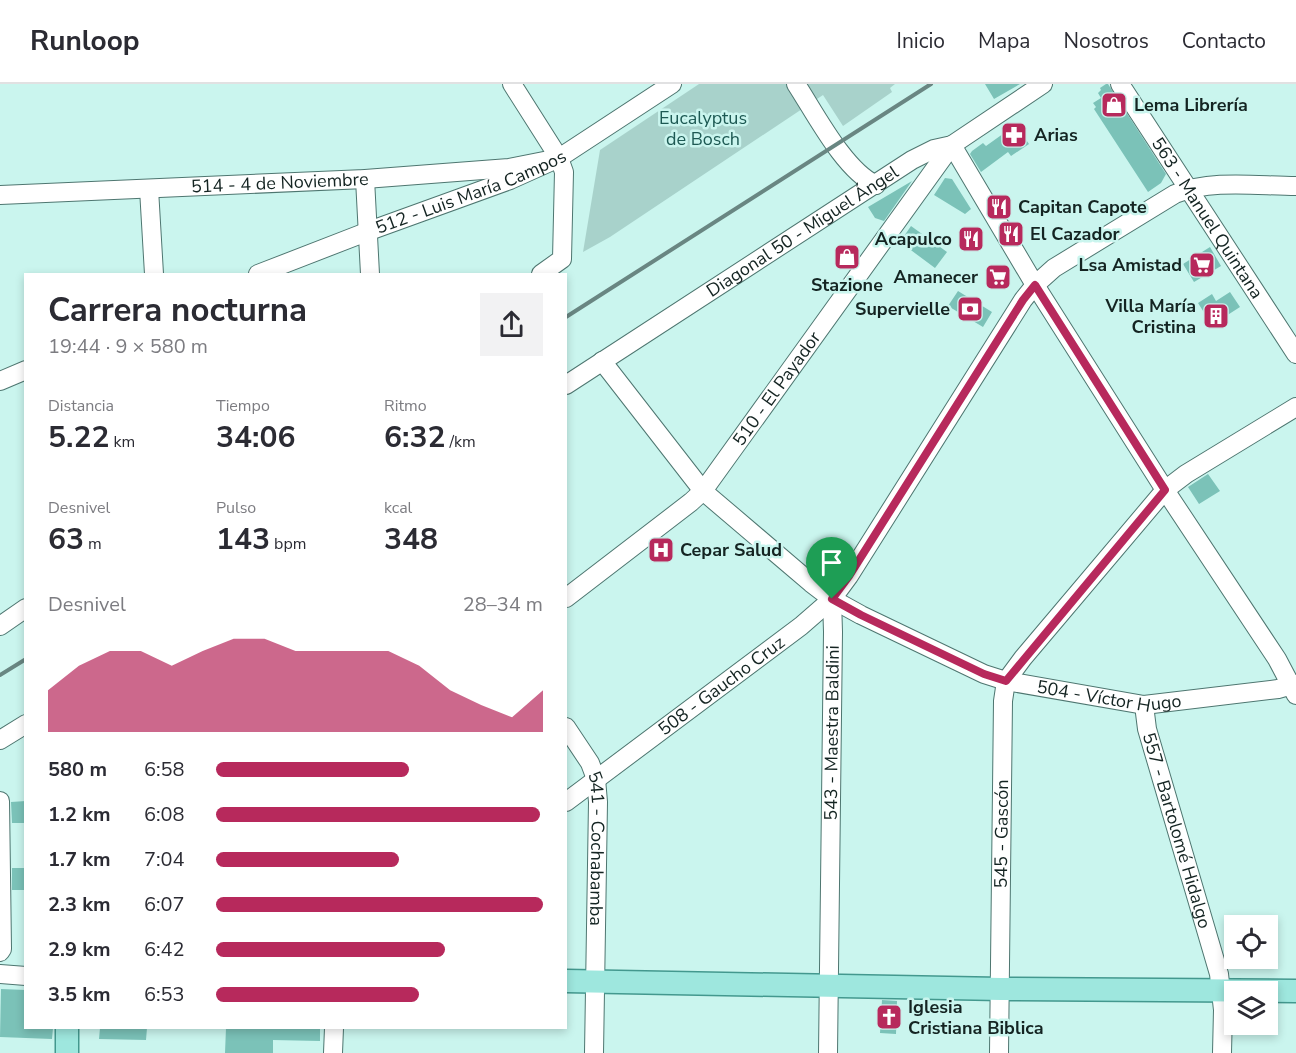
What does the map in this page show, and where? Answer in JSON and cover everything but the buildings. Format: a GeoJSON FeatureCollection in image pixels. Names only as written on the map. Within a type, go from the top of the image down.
{"type":"FeatureCollection","features":[{"type":"Feature","properties":{"kind":"main road"},"geometry":{"type":"LineString","coordinates":[[567,981],[1001,989],[1296,991]]}},
{"type":"Feature","properties":{"kind":"main road"},"geometry":{"type":"LineString","coordinates":[[67,1029],[67,1053]]}},
{"type":"Feature","properties":{"kind":"main road"},"geometry":{"type":"LineString","coordinates":[[80,1053],[81,1029]]}},
{"type":"Feature","properties":{"kind":"street"},"geometry":{"type":"LineString","coordinates":[[513,84],[559,158],[565,184],[562,259],[542,273]]}},
{"type":"Feature","properties":{"kind":"street","name":"512 - Luis María Campos"},"geometry":{"type":"LineString","coordinates":[[261,273],[510,180],[559,158],[672,84]]}},
{"type":"Feature","properties":{"kind":"street"},"geometry":{"type":"LineString","coordinates":[[795,84],[836,146],[864,180],[876,185]]}},
{"type":"Feature","properties":{"kind":"street","name":"Diagonal 50 - Miguel Ángel"},"geometry":{"type":"LineString","coordinates":[[567,384],[925,153],[952,146],[1043,84]]}},
{"type":"Feature","properties":{"kind":"street","name":"563 - Manuel Quintana"},"geometry":{"type":"LineString","coordinates":[[1120,84],[1296,354]]}},
{"type":"Feature","properties":{"kind":"street"},"geometry":{"type":"LineString","coordinates":[[952,146],[1035,285],[1165,490],[1295,688]]}},
{"type":"Feature","properties":{"kind":"street","name":"510 - El Payador"},"geometry":{"type":"LineString","coordinates":[[567,597],[703,491],[952,146]]}},
{"type":"Feature","properties":{"kind":"street","name":"514 - 4 de Noviembre"},"geometry":{"type":"LineString","coordinates":[[0,195],[365,179],[509,168],[559,158]]}},
{"type":"Feature","properties":{"kind":"street"},"geometry":{"type":"LineString","coordinates":[[365,179],[370,273]]}},
{"type":"Feature","properties":{"kind":"street","name":"508 - Gaucho Cruz"},"geometry":{"type":"LineString","coordinates":[[567,801],[809,620],[832,599],[849,576],[1023,300],[1035,285],[1054,268],[1175,194],[1189,189],[1218,186],[1296,186]]}},
{"type":"Feature","properties":{"kind":"street"},"geometry":{"type":"LineString","coordinates":[[149,189],[154,273]]}},
{"type":"Feature","properties":{"kind":"street"},"geometry":{"type":"LineString","coordinates":[[602,362],[703,491],[832,599]]}},
{"type":"Feature","properties":{"kind":"street"},"geometry":{"type":"LineString","coordinates":[[0,381],[24,371]]}},
{"type":"Feature","properties":{"kind":"street"},"geometry":{"type":"LineString","coordinates":[[1006,681],[1165,490],[1186,474],[1296,407]]}},
{"type":"Feature","properties":{"kind":"street","name":"504 - Víctor Hugo"},"geometry":{"type":"LineString","coordinates":[[832,599],[974,669],[1006,681],[1144,705],[1295,688]]}},
{"type":"Feature","properties":{"kind":"street","name":"543 - Maestra Baldini"},"geometry":{"type":"LineString","coordinates":[[828,1053],[832,599]]}},
{"type":"Feature","properties":{"kind":"street"},"geometry":{"type":"LineString","coordinates":[[0,626],[24,609]]}},
{"type":"Feature","properties":{"kind":"street","name":"545 - Gascón"},"geometry":{"type":"LineString","coordinates":[[999,1053],[1003,702],[1006,681]]}},
{"type":"Feature","properties":{"kind":"street","name":"557 - Bartolomé Hidalgo"},"geometry":{"type":"LineString","coordinates":[[1144,705],[1147,729],[1217,963],[1222,990],[1222,1053]]}},
{"type":"Feature","properties":{"kind":"street"},"geometry":{"type":"LineString","coordinates":[[0,740],[24,725]]}},
{"type":"Feature","properties":{"kind":"street","name":"541 - Cochabamba"},"geometry":{"type":"LineString","coordinates":[[567,728],[590,764],[596,779],[598,802],[594,1053]]}},
{"type":"Feature","properties":{"kind":"street"},"geometry":{"type":"LineString","coordinates":[[0,801],[2,949],[0,952]]}},
{"type":"Feature","properties":{"kind":"street"},"geometry":{"type":"LineString","coordinates":[[0,974],[24,976]]}},
{"type":"Feature","properties":{"kind":"street"},"geometry":{"type":"LineString","coordinates":[[333,1029],[333,1053]]}},
{"type":"Feature","properties":{"kind":"green space","name":"Eucalyptus de Bosch"},"geometry":{"type":"Polygon","coordinates":[[[699,84],[895,84],[890,88],[892,92],[843,126],[823,95],[610,237],[583,252],[600,150],[699,84]]]}},
{"type":"Feature","properties":{"kind":"railway"},"geometry":{"type":"LineString","coordinates":[[567,316],[931,84]]}},
{"type":"Feature","properties":{"kind":"railway"},"geometry":{"type":"LineString","coordinates":[[0,675],[24,660]]}},
{"type":"Feature","properties":{"kind":"place","name":"Lema Librería"},"geometry":{"type":"Point","coordinates":[1114,105]}},
{"type":"Feature","properties":{"kind":"place","name":"Arias"},"geometry":{"type":"Point","coordinates":[1014,135]}},
{"type":"Feature","properties":{"kind":"place","name":"Capitan Capote"},"geometry":{"type":"Point","coordinates":[999,207]}},
{"type":"Feature","properties":{"kind":"place","name":"El Cazador"},"geometry":{"type":"Point","coordinates":[1011,234]}},
{"type":"Feature","properties":{"kind":"place","name":"Acapulco"},"geometry":{"type":"Point","coordinates":[971,239]}},
{"type":"Feature","properties":{"kind":"place","name":"Stazione"},"geometry":{"type":"Point","coordinates":[847,257]}},
{"type":"Feature","properties":{"kind":"place","name":"Lsa Amistad"},"geometry":{"type":"Point","coordinates":[1202,265]}},
{"type":"Feature","properties":{"kind":"place","name":"Amanecer"},"geometry":{"type":"Point","coordinates":[998,277]}},
{"type":"Feature","properties":{"kind":"place","name":"Supervielle"},"geometry":{"type":"Point","coordinates":[970,309]}},
{"type":"Feature","properties":{"kind":"place","name":"Villa María Cristina"},"geometry":{"type":"Point","coordinates":[1216,316]}},
{"type":"Feature","properties":{"kind":"place","name":"Cepar Salud"},"geometry":{"type":"Point","coordinates":[661,550]}},
{"type":"Feature","properties":{"kind":"place","name":"Iglesia Cristiana Biblica"},"geometry":{"type":"Point","coordinates":[889,1017]}},
{"type":"Feature","properties":{"kind":"route"},"geometry":{"type":"LineString","coordinates":[[1035,285],[1165,490],[1006,681],[984,674],[832,599],[849,576],[1023,300],[1035,285]]}}]}
